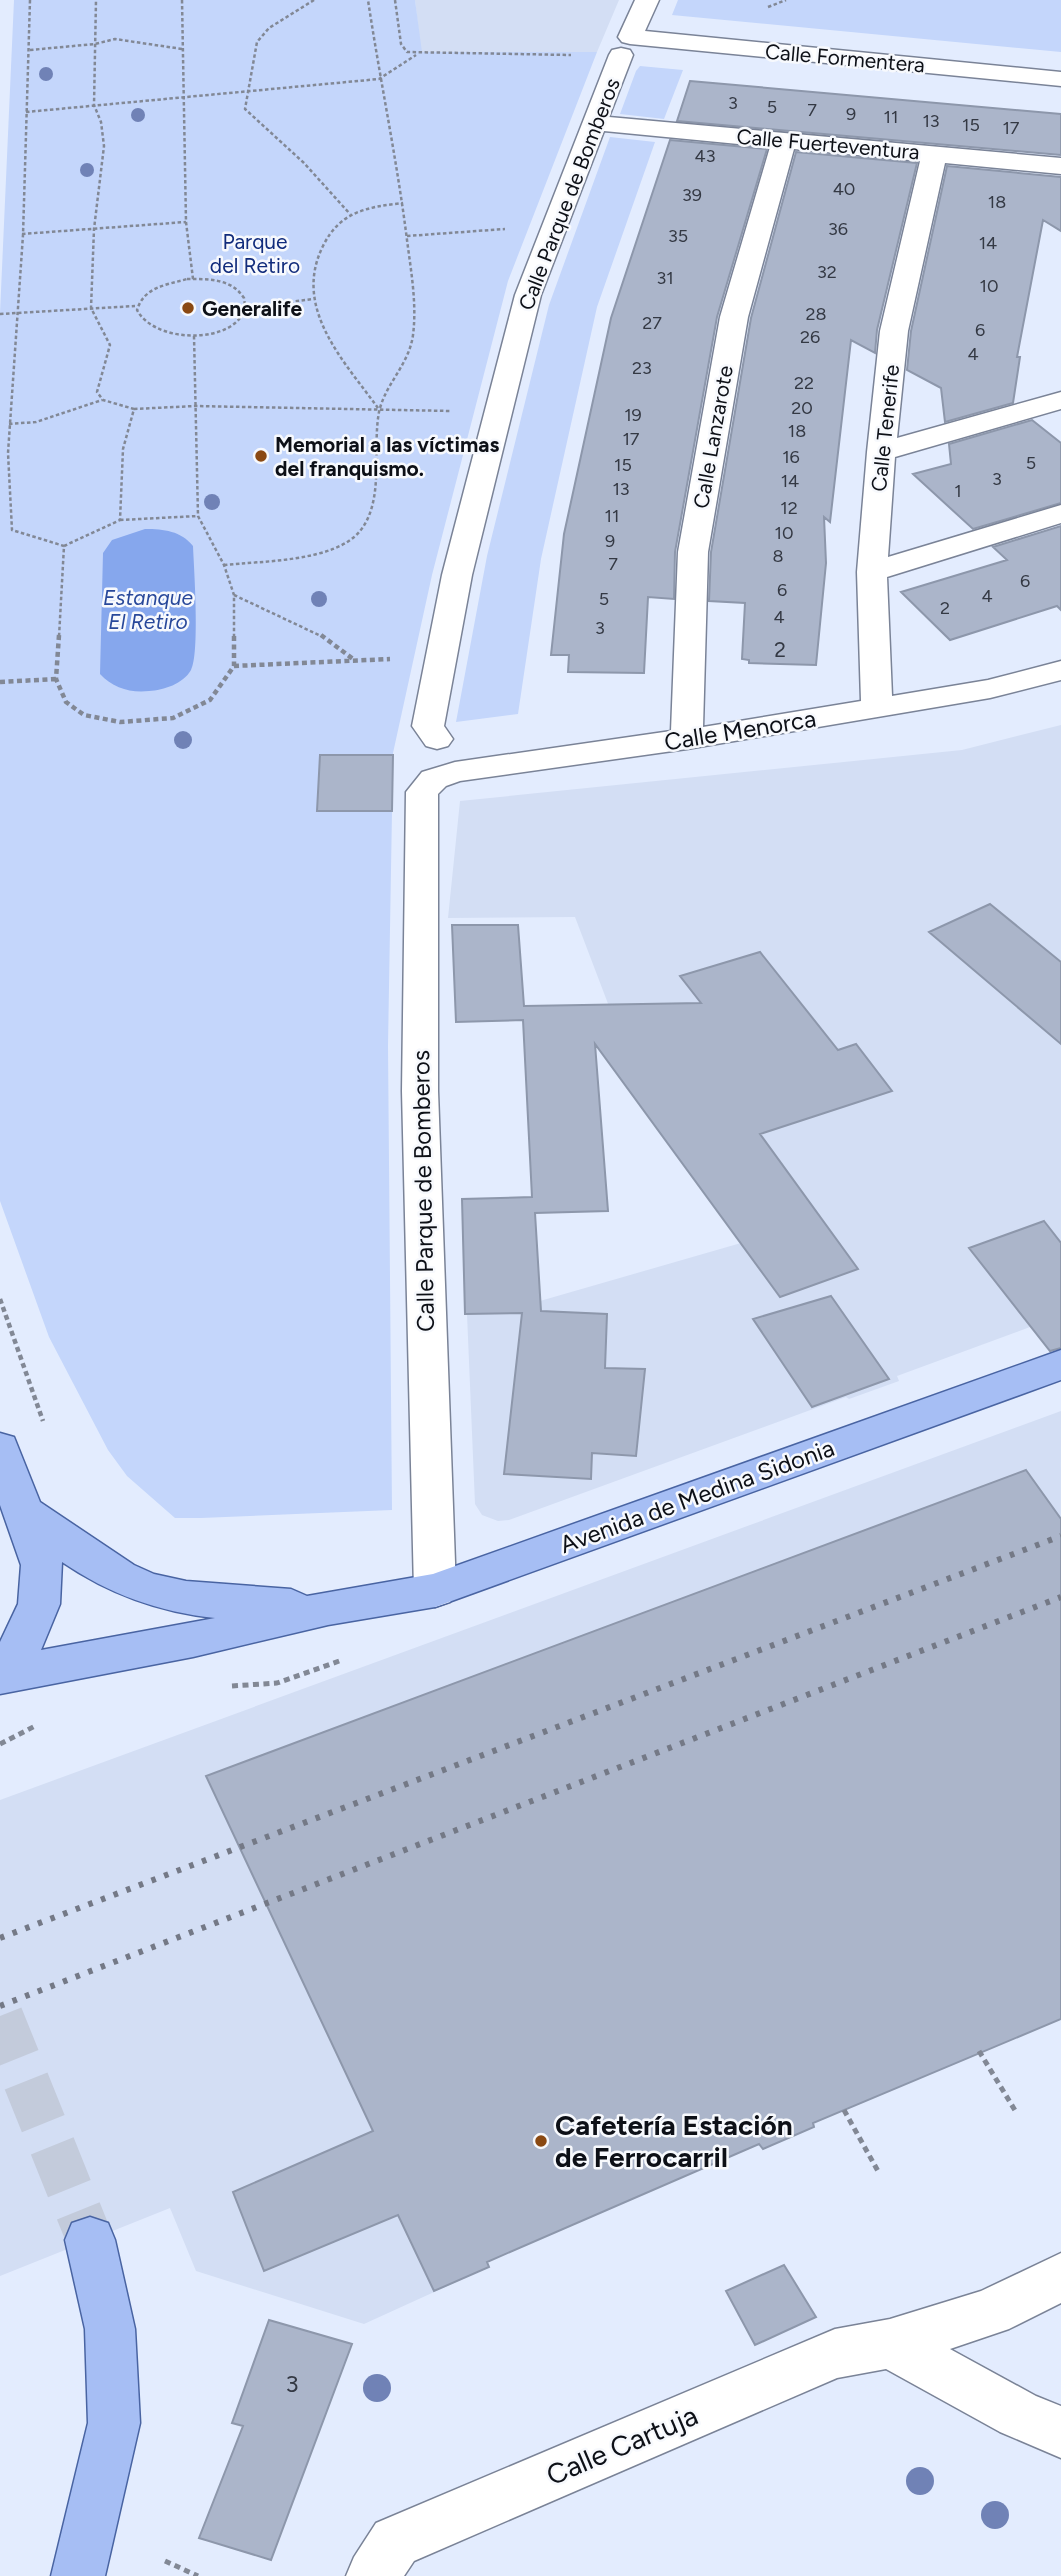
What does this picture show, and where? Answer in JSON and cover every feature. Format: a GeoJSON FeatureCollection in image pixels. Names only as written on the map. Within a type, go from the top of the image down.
{"type":"FeatureCollection","features":[{"type":"Feature","properties":{"kind":"main road","name":"Avenida de Medina Sidonia"},"geometry":{"type":"LineString","coordinates":[[1,1675],[193,1640],[328,1608],[435,1590],[1061,1365]]}},
{"type":"Feature","properties":{"kind":"main road"},"geometry":{"type":"LineString","coordinates":[[0,1448],[42,1565],[39,1604],[22,1645],[1,1675]]}},
{"type":"Feature","properties":{"kind":"main road","name":"Avenida de Medina Sidonia"},"geometry":{"type":"LineString","coordinates":[[23,1512],[86,1557],[150,1590],[195,1599],[328,1608]]}},
{"type":"Feature","properties":{"kind":"main road"},"geometry":{"type":"LineString","coordinates":[[78,2576],[114,2423],[110,2329],[90,2240]]}},
{"type":"Feature","properties":{"kind":"street","name":"Calle Parque de Bomberos"},"geometry":{"type":"LineString","coordinates":[[437,739],[428,726],[439,662],[457,575],[528,295],[625,46],[647,0]]}},
{"type":"Feature","properties":{"kind":"street","name":"Calle Formentera"},"geometry":{"type":"LineString","coordinates":[[625,46],[1061,79]]}},
{"type":"Feature","properties":{"kind":"street","name":"Calle Fuerteventura"},"geometry":{"type":"LineString","coordinates":[[595,123],[1061,166]]}},
{"type":"Feature","properties":{"kind":"street","name":"Calle Lanzarote"},"geometry":{"type":"LineString","coordinates":[[687,739],[693,552],[734,317],[784,141]]}},
{"type":"Feature","properties":{"kind":"street","name":"Calle Tenerife"},"geometry":{"type":"LineString","coordinates":[[877,708],[872,572],[881,452],[894,331],[934,154]]}},
{"type":"Feature","properties":{"kind":"street"},"geometry":{"type":"LineString","coordinates":[[881,452],[1061,400]]}},
{"type":"Feature","properties":{"kind":"street"},"geometry":{"type":"LineString","coordinates":[[872,572],[1061,514]]}},
{"type":"Feature","properties":{"kind":"street","name":"Calle Menorca"},"geometry":{"type":"LineString","coordinates":[[422,792],[434,779],[455,772],[687,739],[990,689],[1061,670]]}},
{"type":"Feature","properties":{"kind":"street","name":"Calle Parque de Bomberos"},"geometry":{"type":"LineString","coordinates":[[422,792],[419,949],[426,1324],[435,1590]]}},
{"type":"Feature","properties":{"kind":"street","name":"Calle Cartuja"},"geometry":{"type":"LineString","coordinates":[[373,2576],[395,2542],[835,2354],[890,2344],[991,2312],[1061,2277]]}},
{"type":"Feature","properties":{"kind":"street"},"geometry":{"type":"LineString","coordinates":[[890,2344],[1018,2414],[1061,2432]]}},
{"type":"Feature","properties":{"kind":"path"},"geometry":{"type":"LineString","coordinates":[[30,0],[22,234],[6,511],[12,530],[32,537],[55,540],[64,546]]}},
{"type":"Feature","properties":{"kind":"path"},"geometry":{"type":"LineString","coordinates":[[96,0],[94,106],[101,122],[104,146],[94,229],[91,309],[110,345],[97,392],[103,400]]}},
{"type":"Feature","properties":{"kind":"path"},"geometry":{"type":"LineString","coordinates":[[182,0],[186,222],[193,279]]}},
{"type":"Feature","properties":{"kind":"path"},"geometry":{"type":"LineString","coordinates":[[314,0],[269,28],[257,42],[245,109],[304,163],[350,214]]}},
{"type":"Feature","properties":{"kind":"path"},"geometry":{"type":"LineString","coordinates":[[224,565],[335,549],[359,532],[371,508],[379,409],[400,373],[411,346],[412,287],[403,204],[379,79],[368,0]]}},
{"type":"Feature","properties":{"kind":"path"},"geometry":{"type":"LineString","coordinates":[[395,0],[401,44],[407,52],[416,55],[625,46]]}},
{"type":"Feature","properties":{"kind":"path"},"geometry":{"type":"LineString","coordinates":[[30,50],[95,44],[115,39],[182,49]]}},
{"type":"Feature","properties":{"kind":"path"},"geometry":{"type":"LineString","coordinates":[[26,112],[379,79],[416,55]]}},
{"type":"Feature","properties":{"kind":"path"},"geometry":{"type":"LineString","coordinates":[[379,409],[324,327],[313,299],[317,258],[331,233],[350,214],[373,206],[403,204]]}},
{"type":"Feature","properties":{"kind":"path"},"geometry":{"type":"LineString","coordinates":[[22,234],[186,222]]}},
{"type":"Feature","properties":{"kind":"path"},"geometry":{"type":"LineString","coordinates":[[407,236],[555,225]]}},
{"type":"Feature","properties":{"kind":"path"},"geometry":{"type":"LineString","coordinates":[[193,279],[223,282],[237,288],[246,297],[248,307],[244,316],[222,331],[194,336],[170,335],[154,331],[143,324],[135,306],[141,296],[168,282],[193,279]]}},
{"type":"Feature","properties":{"kind":"path"},"geometry":{"type":"LineString","coordinates":[[248,307],[313,299]]}},
{"type":"Feature","properties":{"kind":"path"},"geometry":{"type":"LineString","coordinates":[[0,314],[135,306]]}},
{"type":"Feature","properties":{"kind":"path"},"geometry":{"type":"LineString","coordinates":[[64,546],[56,679],[66,702],[84,715],[120,722],[173,719],[210,700],[234,666],[234,595],[224,565],[198,516],[194,336]]}},
{"type":"Feature","properties":{"kind":"path"},"geometry":{"type":"LineString","coordinates":[[9,424],[36,422],[103,400],[134,409],[195,406],[499,412]]}},
{"type":"Feature","properties":{"kind":"path"},"geometry":{"type":"LineString","coordinates":[[120,520],[120,464],[127,425],[134,409]]}},
{"type":"Feature","properties":{"kind":"path"},"geometry":{"type":"LineString","coordinates":[[64,546],[120,520],[198,516]]}},
{"type":"Feature","properties":{"kind":"path"},"geometry":{"type":"LineString","coordinates":[[234,595],[317,632],[354,659]]}},
{"type":"Feature","properties":{"kind":"path"},"geometry":{"type":"LineString","coordinates":[[234,666],[354,659],[439,662]]}},
{"type":"Feature","properties":{"kind":"path"},"geometry":{"type":"LineString","coordinates":[[0,682],[56,679]]}},
{"type":"Feature","properties":{"kind":"path"},"geometry":{"type":"LineString","coordinates":[[0,1299],[44,1424]]}},
{"type":"Feature","properties":{"kind":"path"},"geometry":{"type":"LineString","coordinates":[[979,2052],[1016,2112]]}},
{"type":"Feature","properties":{"kind":"path"},"geometry":{"type":"LineString","coordinates":[[844,2110],[879,2173]]}},
{"type":"Feature","properties":{"kind":"path"},"geometry":{"type":"LineString","coordinates":[[165,2561],[198,2576]]}},
{"type":"Feature","properties":{"kind":"shaded area"},"geometry":{"type":"Polygon","coordinates":[[[415,0],[619,0],[597,52],[421,52],[415,0]]]}},
{"type":"Feature","properties":{"kind":"shaded area"},"geometry":{"type":"Polygon","coordinates":[[[1061,725],[1061,1322],[1034,1331],[1030,1327],[897,1376],[899,1381],[849,1399],[846,1397],[509,1520],[498,1521],[482,1515],[475,1504],[467,1314],[541,1311],[540,1301],[741,1243],[615,1022],[575,917],[448,918],[460,801],[962,750],[1061,725]]]}},
{"type":"Feature","properties":{"kind":"shaded area"},"geometry":{"type":"Polygon","coordinates":[[[1061,1411],[1060,2019],[813,2123],[814,2127],[763,2149],[758,2145],[487,2261],[489,2267],[364,2324],[196,2271],[170,2208],[0,2276],[0,1800],[1061,1411]]]}},
{"type":"Feature","properties":{"kind":"green space","name":"Parque del Retiro"},"geometry":{"type":"Polygon","coordinates":[[[14,0],[415,0],[422,52],[597,52],[508,281],[432,575],[393,753],[388,1046],[392,1510],[175,1518],[127,1476],[108,1450],[49,1337],[0,1201],[0,313],[14,0]]]}},
{"type":"Feature","properties":{"kind":"green space"},"geometry":{"type":"Polygon","coordinates":[[[678,0],[1061,0],[1061,52],[672,15],[678,0]]]}},
{"type":"Feature","properties":{"kind":"green space"},"geometry":{"type":"Polygon","coordinates":[[[640,66],[683,70],[664,119],[620,114],[640,66]]]}},
{"type":"Feature","properties":{"kind":"green space"},"geometry":{"type":"Polygon","coordinates":[[[610,137],[655,142],[597,307],[541,559],[518,714],[456,722],[487,556],[549,305],[610,137]]]}},
{"type":"Feature","properties":{"kind":"water","name":"Estanque El Retiro"},"geometry":{"type":"Polygon","coordinates":[[[145,529],[172,532],[193,546],[195,647],[191,670],[183,679],[161,689],[135,691],[122,689],[100,674],[103,553],[112,540],[145,529]]]}},
{"type":"Feature","properties":{"kind":"building"},"geometry":{"type":"Polygon","coordinates":[[[690,81],[1061,114],[1061,155],[677,121],[690,81]]]}},
{"type":"Feature","properties":{"kind":"building"},"geometry":{"type":"Polygon","coordinates":[[[670,140],[767,149],[717,317],[675,552],[674,599],[648,597],[644,673],[568,672],[569,655],[551,655],[564,534],[611,318],[670,140]]]}},
{"type":"Feature","properties":{"kind":"building"},"geometry":{"type":"Polygon","coordinates":[[[796,152],[917,163],[877,330],[875,353],[851,340],[830,522],[824,517],[826,563],[816,665],[749,663],[749,660],[742,659],[745,603],[709,601],[711,552],[751,318],[796,152]]]}},
{"type":"Feature","properties":{"kind":"building"},"geometry":{"type":"Polygon","coordinates":[[[947,166],[1061,177],[1061,231],[1043,220],[1017,357],[1020,357],[1013,403],[945,422],[941,388],[907,370],[911,331],[947,166]]]}},
{"type":"Feature","properties":{"kind":"building"},"geometry":{"type":"Polygon","coordinates":[[[1032,420],[1061,443],[1061,503],[973,529],[913,474],[951,464],[949,444],[1032,420]]]}},
{"type":"Feature","properties":{"kind":"building"},"geometry":{"type":"Polygon","coordinates":[[[1061,526],[1061,610],[1057,606],[950,640],[901,592],[1007,560],[993,547],[1061,526]]]}},
{"type":"Feature","properties":{"kind":"building"},"geometry":{"type":"Polygon","coordinates":[[[320,755],[393,755],[392,811],[317,811],[320,755]]]}},
{"type":"Feature","properties":{"kind":"building"},"geometry":{"type":"Polygon","coordinates":[[[990,904],[1061,962],[1061,1044],[929,932],[990,904]]]}},
{"type":"Feature","properties":{"kind":"building"},"geometry":{"type":"Polygon","coordinates":[[[452,925],[518,925],[524,1006],[701,1003],[680,976],[760,952],[838,1050],[856,1044],[892,1091],[760,1134],[858,1269],[780,1297],[595,1044],[608,1211],[535,1213],[541,1311],[607,1314],[605,1368],[645,1369],[636,1456],[592,1453],[591,1479],[504,1474],[522,1313],[465,1314],[462,1199],[532,1197],[523,1020],[456,1022],[452,925]]]}},
{"type":"Feature","properties":{"kind":"building"},"geometry":{"type":"Polygon","coordinates":[[[1044,1221],[1061,1243],[1061,1348],[1050,1351],[969,1248],[1044,1221]]]}},
{"type":"Feature","properties":{"kind":"building"},"geometry":{"type":"Polygon","coordinates":[[[831,1296],[889,1379],[812,1407],[753,1319],[831,1296]]]}},
{"type":"Feature","properties":{"kind":"building"},"geometry":{"type":"Polygon","coordinates":[[[1026,1470],[1061,1519],[1061,2019],[813,2123],[814,2127],[763,2149],[759,2144],[487,2262],[489,2267],[434,2291],[398,2215],[264,2271],[233,2192],[373,2131],[206,1776],[1026,1470]]]}},
{"type":"Feature","properties":{"kind":"building"},"geometry":{"type":"Polygon","coordinates":[[[784,2265],[816,2317],[755,2345],[726,2291],[784,2265]]]}},
{"type":"Feature","properties":{"kind":"building"},"geometry":{"type":"Polygon","coordinates":[[[269,2320],[352,2344],[271,2560],[199,2538],[243,2426],[232,2423],[269,2320]]]}},
{"type":"Feature","properties":{"kind":"tunnel"},"geometry":{"type":"LineString","coordinates":[[0,2016],[90,2240]]}},
{"type":"Feature","properties":{"kind":"railway"},"geometry":{"type":"LineString","coordinates":[[0,1938],[1061,1536]]}},
{"type":"Feature","properties":{"kind":"railway"},"geometry":{"type":"LineString","coordinates":[[0,2006],[1061,1597]]}},
{"type":"Feature","properties":{"kind":"place","name":"Generalife"},"geometry":{"type":"Point","coordinates":[188,308]}},
{"type":"Feature","properties":{"kind":"place","name":"Memorial a las víctimas del franquismo."},"geometry":{"type":"Point","coordinates":[261,456]}},
{"type":"Feature","properties":{"kind":"place","name":"Cafetería Estación de Ferrocarril"},"geometry":{"type":"Point","coordinates":[541,2141]}}]}
